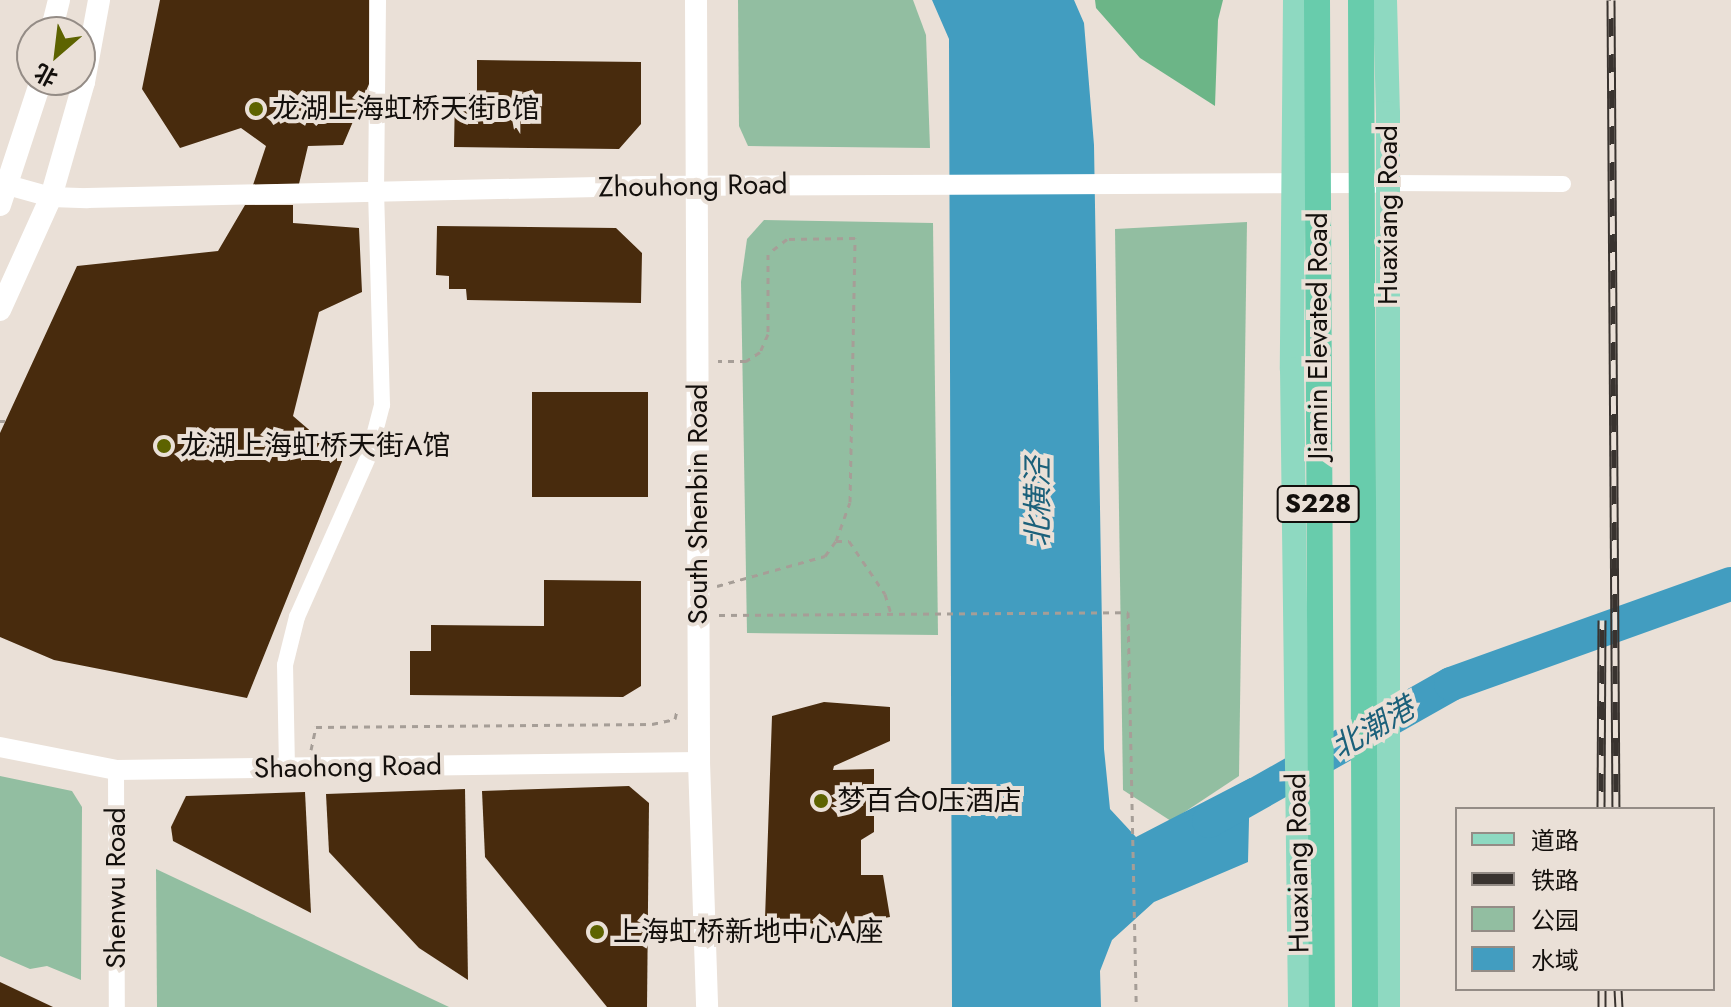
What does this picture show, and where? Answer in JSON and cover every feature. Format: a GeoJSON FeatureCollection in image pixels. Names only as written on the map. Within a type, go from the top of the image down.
{"type":"FeatureCollection","features":[{"type":"Feature","properties":{"kind":"highway","name":"Jiamin Elevated Road"},"geometry":{"type":"LineString","coordinates":[[1317,0],[1322,1007]]}},
{"type":"Feature","properties":{"kind":"highway","name":"Jiamin Elevated Road"},"geometry":{"type":"LineString","coordinates":[[1361,0],[1365,1007]]}},
{"type":"Feature","properties":{"kind":"main road"},"geometry":{"type":"LineString","coordinates":[[0,310],[51,197],[84,82],[99,0]]}},
{"type":"Feature","properties":{"kind":"main road","name":"South Shenbin Road"},"geometry":{"type":"LineString","coordinates":[[696,0],[699,762],[707,1007]]}},
{"type":"Feature","properties":{"kind":"main road","name":"Huaxiang Road"},"geometry":{"type":"LineString","coordinates":[[1295,0],[1293,185],[1300,1007]]}},
{"type":"Feature","properties":{"kind":"main road","name":"Huaxiang Road"},"geometry":{"type":"LineString","coordinates":[[1385,0],[1388,183],[1388,1007]]}},
{"type":"Feature","properties":{"kind":"main road"},"geometry":{"type":"LineString","coordinates":[[2,191],[35,96]]}},
{"type":"Feature","properties":{"kind":"street"},"geometry":{"type":"LineString","coordinates":[[287,768],[285,665],[297,617],[369,455],[382,405],[376,192],[378,0]]}},
{"type":"Feature","properties":{"kind":"street","name":"Zhouhong Road"},"geometry":{"type":"LineString","coordinates":[[2,191],[51,197],[935,183],[1388,183]]}},
{"type":"Feature","properties":{"kind":"street"},"geometry":{"type":"LineString","coordinates":[[1388,183],[1563,184]]}},
{"type":"Feature","properties":{"kind":"street","name":"Shaohong Road"},"geometry":{"type":"LineString","coordinates":[[0,747],[116,770],[699,762]]}},
{"type":"Feature","properties":{"kind":"street","name":"Shenwu Road"},"geometry":{"type":"LineString","coordinates":[[116,770],[117,1007]]}},
{"type":"Feature","properties":{"kind":"path"},"geometry":{"type":"LineString","coordinates":[[697,361],[746,361],[760,352],[768,334],[768,254],[787,239],[855,238],[850,502],[836,541],[825,556],[698,591]]}},
{"type":"Feature","properties":{"kind":"path"},"geometry":{"type":"LineString","coordinates":[[836,541],[849,541],[885,594],[891,614]]}},
{"type":"Feature","properties":{"kind":"path"},"geometry":{"type":"LineString","coordinates":[[712,615],[1128,612],[1136,1007]]}},
{"type":"Feature","properties":{"kind":"path"},"geometry":{"type":"LineString","coordinates":[[310,757],[316,727],[652,724],[675,719],[680,701]]}},
{"type":"Feature","properties":{"kind":"green space"},"geometry":{"type":"Polygon","coordinates":[[[738,0],[913,0],[926,35],[930,148],[748,146],[739,126],[738,0]]]}},
{"type":"Feature","properties":{"kind":"green space"},"geometry":{"type":"Polygon","coordinates":[[[1095,0],[1223,0],[1218,20],[1215,106],[1140,58],[1096,8],[1095,0]]]}},
{"type":"Feature","properties":{"kind":"green space"},"geometry":{"type":"Polygon","coordinates":[[[764,220],[933,223],[938,635],[747,633],[741,282],[747,239],[764,220]]]}},
{"type":"Feature","properties":{"kind":"green space"},"geometry":{"type":"Polygon","coordinates":[[[1247,222],[1239,776],[1171,821],[1123,790],[1115,229],[1247,222]]]}},
{"type":"Feature","properties":{"kind":"green space"},"geometry":{"type":"Polygon","coordinates":[[[0,776],[72,791],[82,807],[81,980],[47,966],[30,969],[0,956],[0,776]]]}},
{"type":"Feature","properties":{"kind":"green space"},"geometry":{"type":"Polygon","coordinates":[[[156,869],[449,1007],[157,1007],[156,869]]]}},
{"type":"Feature","properties":{"kind":"water","name":"北横泾"},"geometry":{"type":"Polygon","coordinates":[[[932,0],[1074,0],[1084,23],[1094,145],[1104,749],[1110,809],[1136,837],[1250,778],[1248,862],[1154,902],[1112,940],[1100,971],[1101,1007],[952,1007],[949,39],[932,0]]]}},
{"type":"Feature","properties":{"kind":"building","name":"龙湖上海虹桥天街B馆"},"geometry":{"type":"Polygon","coordinates":[[[160,0],[369,0],[369,84],[343,145],[308,146],[299,184],[253,185],[266,146],[241,128],[180,148],[142,89],[160,0]]]}},
{"type":"Feature","properties":{"kind":"building"},"geometry":{"type":"Polygon","coordinates":[[[477,60],[641,62],[641,124],[619,149],[454,147],[455,93],[477,93],[477,60]]]}},
{"type":"Feature","properties":{"kind":"building","name":"龙湖上海虹桥天街A馆"},"geometry":{"type":"Polygon","coordinates":[[[245,205],[293,205],[293,223],[359,228],[362,292],[319,312],[293,416],[343,459],[247,698],[54,660],[0,637],[0,433],[77,266],[218,251],[245,205]]]}},
{"type":"Feature","properties":{"kind":"building"},"geometry":{"type":"Polygon","coordinates":[[[437,226],[616,228],[642,253],[641,303],[467,300],[466,289],[449,289],[449,276],[436,275],[437,226]]]}},
{"type":"Feature","properties":{"kind":"building"},"geometry":{"type":"Polygon","coordinates":[[[532,392],[648,392],[648,497],[532,497],[532,392]]]}},
{"type":"Feature","properties":{"kind":"building"},"geometry":{"type":"Polygon","coordinates":[[[544,580],[641,581],[641,686],[623,697],[410,695],[410,651],[431,651],[431,625],[544,626],[544,580]]]}},
{"type":"Feature","properties":{"kind":"building","name":"梦百合0压酒店"},"geometry":{"type":"Polygon","coordinates":[[[824,702],[890,707],[890,741],[834,766],[833,770],[874,769],[874,832],[861,840],[861,875],[883,875],[890,917],[820,929],[765,919],[772,716],[824,702]]]}},
{"type":"Feature","properties":{"kind":"building","name":"上海虹桥新地中心A座"},"geometry":{"type":"Polygon","coordinates":[[[629,786],[649,803],[647,1007],[607,1007],[485,857],[482,791],[629,786]]]}},
{"type":"Feature","properties":{"kind":"building"},"geometry":{"type":"Polygon","coordinates":[[[465,789],[468,980],[419,948],[329,852],[326,794],[465,789]]]}},
{"type":"Feature","properties":{"kind":"building"},"geometry":{"type":"Polygon","coordinates":[[[305,792],[311,913],[173,841],[171,827],[186,796],[305,792]]]}},
{"type":"Feature","properties":{"kind":"building"},"geometry":{"type":"Polygon","coordinates":[[[0,982],[53,1007],[0,1007],[0,982]]]}},
{"type":"Feature","properties":{"kind":"waterway","name":"北潮港"},"geometry":{"type":"LineString","coordinates":[[1209,821],[1451,684],[1731,584]]}},
{"type":"Feature","properties":{"kind":"railway"},"geometry":{"type":"LineString","coordinates":[[1611,0],[1616,807]]}},
{"type":"Feature","properties":{"kind":"railway"},"geometry":{"type":"LineString","coordinates":[[1601,807],[1602,620]]}},
{"type":"Feature","properties":{"kind":"railway"},"geometry":{"type":"LineString","coordinates":[[1602,991],[1602,1007]]}},
{"type":"Feature","properties":{"kind":"railway"},"geometry":{"type":"LineString","coordinates":[[1618,991],[1619,1007]]}},
{"type":"Feature","properties":{"kind":"place","name":"龙湖上海虹桥天街B馆"},"geometry":{"type":"Point","coordinates":[256,109]}},
{"type":"Feature","properties":{"kind":"place","name":"龙湖上海虹桥天街A馆"},"geometry":{"type":"Point","coordinates":[164,446]}},
{"type":"Feature","properties":{"kind":"place","name":"梦百合0压酒店"},"geometry":{"type":"Point","coordinates":[821,801]}},
{"type":"Feature","properties":{"kind":"place","name":"上海虹桥新地中心A座"},"geometry":{"type":"Point","coordinates":[597,932]}}]}
